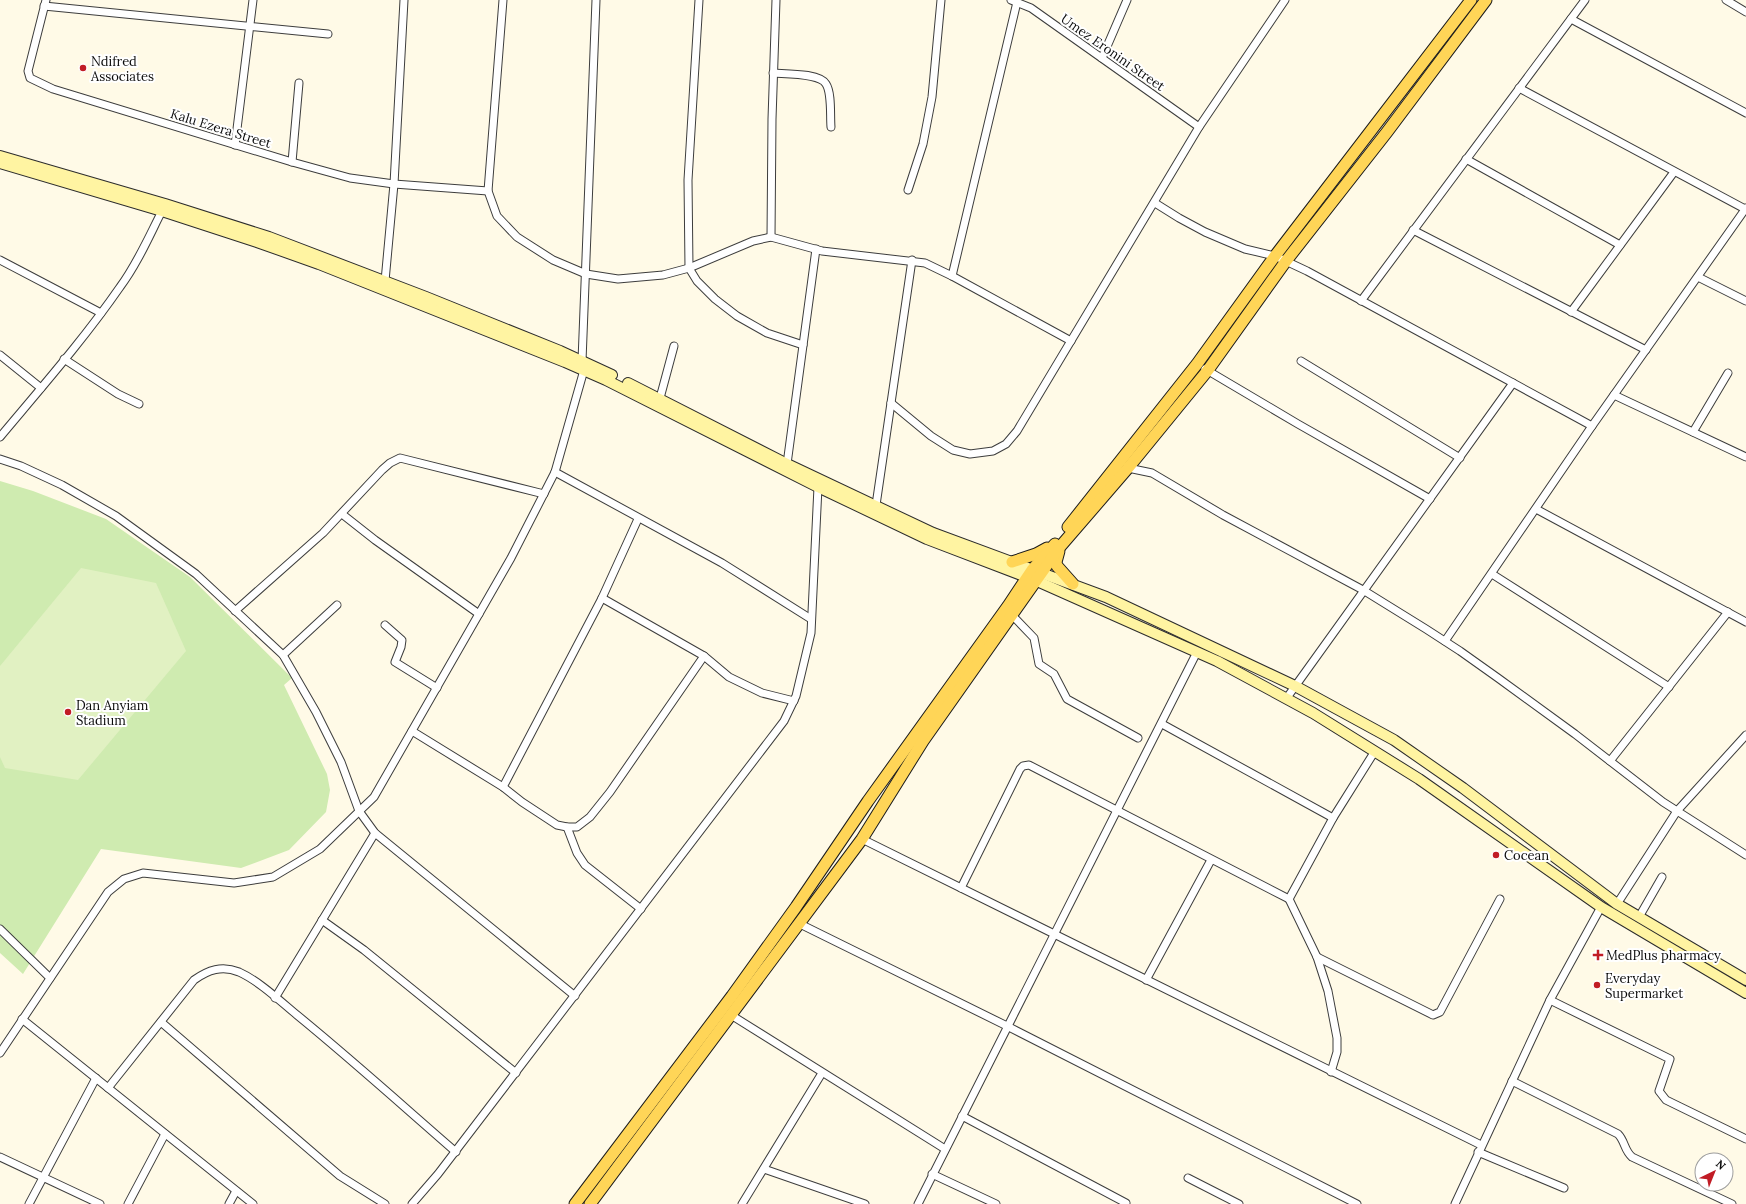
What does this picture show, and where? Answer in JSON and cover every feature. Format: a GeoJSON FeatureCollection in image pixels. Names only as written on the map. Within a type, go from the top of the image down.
{"type":"FeatureCollection","features":[{"type":"Feature","properties":{"kind":"main road"},"geometry":{"type":"LineString","coordinates":[[574,1204],[774,938],[868,801],[1008,606],[1057,546],[1197,364],[1276,256],[1471,0]]}},
{"type":"Feature","properties":{"kind":"main road"},"geometry":{"type":"LineString","coordinates":[[1012,562],[1057,546],[1128,468],[1208,370],[1286,261],[1387,132],[1486,0]]}},
{"type":"Feature","properties":{"kind":"main road"},"geometry":{"type":"LineString","coordinates":[[0,156],[163,208],[319,264],[583,365],[613,383],[818,488],[927,539],[1034,575],[1073,584],[1106,597],[1295,686],[1394,740],[1463,788],[1617,904],[1746,980]]}},
{"type":"Feature","properties":{"kind":"main road"},"geometry":{"type":"LineString","coordinates":[[0,163],[269,237],[385,281],[660,398],[787,464],[933,533],[1012,562],[1034,575],[1217,660],[1313,713],[1419,779],[1602,907],[1746,994]]}},
{"type":"Feature","properties":{"kind":"main road"},"geometry":{"type":"LineString","coordinates":[[1057,546],[1057,566],[1073,584]]}},
{"type":"Feature","properties":{"kind":"main road"},"geometry":{"type":"LineString","coordinates":[[590,1204],[784,946],[862,839],[923,741],[1011,614],[1034,575]]}},
{"type":"Feature","properties":{"kind":"main road"},"geometry":{"type":"LineString","coordinates":[[1533,859],[1540,847]]}},
{"type":"Feature","properties":{"kind":"main road"},"geometry":{"type":"LineString","coordinates":[[774,938],[784,946]]}},
{"type":"Feature","properties":{"kind":"street"},"geometry":{"type":"LineString","coordinates":[[235,145],[253,0]]}},
{"type":"Feature","properties":{"kind":"street"},"geometry":{"type":"LineString","coordinates":[[385,281],[394,184],[404,0]]}},
{"type":"Feature","properties":{"kind":"street"},"geometry":{"type":"LineString","coordinates":[[503,0],[488,191],[497,216],[517,236],[553,260],[586,274],[618,280],[663,275],[689,268],[753,240],[771,237],[816,249],[854,255],[912,260],[925,263],[952,276],[1071,341]]}},
{"type":"Feature","properties":{"kind":"street"},"geometry":{"type":"LineString","coordinates":[[0,1053],[108,892],[124,879],[143,873],[234,883],[273,877],[320,849],[374,797],[511,558],[555,472],[583,365],[596,0]]}},
{"type":"Feature","properties":{"kind":"street"},"geometry":{"type":"LineString","coordinates":[[699,0],[688,180],[689,268],[697,281],[715,299],[737,316],[767,333],[803,345]]}},
{"type":"Feature","properties":{"kind":"street"},"geometry":{"type":"LineString","coordinates":[[771,237],[773,73],[776,0]]}},
{"type":"Feature","properties":{"kind":"street"},"geometry":{"type":"LineString","coordinates":[[908,190],[923,144],[932,97],[940,0]]}},
{"type":"Feature","properties":{"kind":"street"},"geometry":{"type":"LineString","coordinates":[[1031,8],[1033,0]]}},
{"type":"Feature","properties":{"kind":"street"},"geometry":{"type":"LineString","coordinates":[[1102,58],[1127,0]]}},
{"type":"Feature","properties":{"kind":"street"},"geometry":{"type":"LineString","coordinates":[[890,403],[931,436],[953,450],[970,454],[993,451],[1006,444],[1017,431],[1199,127],[1285,0]]}},
{"type":"Feature","properties":{"kind":"street"},"geometry":{"type":"LineString","coordinates":[[1360,301],[1584,0]]}},
{"type":"Feature","properties":{"kind":"street"},"geometry":{"type":"LineString","coordinates":[[1726,0],[1746,12]]}},
{"type":"Feature","properties":{"kind":"street"},"geometry":{"type":"LineString","coordinates":[[952,276],[1014,1]]}},
{"type":"Feature","properties":{"kind":"street","name":"Umez Eronini Street"},"geometry":{"type":"LineString","coordinates":[[1014,1],[1031,8],[1199,127]]}},
{"type":"Feature","properties":{"kind":"street"},"geometry":{"type":"LineString","coordinates":[[45,3],[328,34]]}},
{"type":"Feature","properties":{"kind":"street","name":"Kalu Ezera Street"},"geometry":{"type":"LineString","coordinates":[[45,3],[28,71],[30,78],[53,89],[235,145],[350,178],[394,184],[488,191]]}},
{"type":"Feature","properties":{"kind":"street"},"geometry":{"type":"LineString","coordinates":[[1571,19],[1746,113]]}},
{"type":"Feature","properties":{"kind":"street"},"geometry":{"type":"LineString","coordinates":[[773,73],[813,76],[822,79],[827,85],[829,95],[831,127]]}},
{"type":"Feature","properties":{"kind":"street"},"geometry":{"type":"LineString","coordinates":[[292,162],[299,83]]}},
{"type":"Feature","properties":{"kind":"street"},"geometry":{"type":"LineString","coordinates":[[1446,642],[1592,426],[1745,208],[1674,172],[1519,88]]}},
{"type":"Feature","properties":{"kind":"street"},"geometry":{"type":"LineString","coordinates":[[1466,159],[1620,245]]}},
{"type":"Feature","properties":{"kind":"street"},"geometry":{"type":"LineString","coordinates":[[1571,312],[1674,172]]}},
{"type":"Feature","properties":{"kind":"street"},"geometry":{"type":"LineString","coordinates":[[1155,202],[1178,218],[1205,232],[1245,249],[1276,256],[1286,261],[1592,426]]}},
{"type":"Feature","properties":{"kind":"street"},"geometry":{"type":"LineString","coordinates":[[0,437],[42,388],[121,286],[150,236],[163,208]]}},
{"type":"Feature","properties":{"kind":"street"},"geometry":{"type":"LineString","coordinates":[[1413,230],[1646,350]]}},
{"type":"Feature","properties":{"kind":"street"},"geometry":{"type":"LineString","coordinates":[[787,464],[816,249]]}},
{"type":"Feature","properties":{"kind":"street"},"geometry":{"type":"LineString","coordinates":[[0,260],[101,312]]}},
{"type":"Feature","properties":{"kind":"street"},"geometry":{"type":"LineString","coordinates":[[876,505],[912,260]]}},
{"type":"Feature","properties":{"kind":"street"},"geometry":{"type":"LineString","coordinates":[[1698,277],[1746,301]]}},
{"type":"Feature","properties":{"kind":"street"},"geometry":{"type":"LineString","coordinates":[[660,398],[674,346]]}},
{"type":"Feature","properties":{"kind":"street"},"geometry":{"type":"LineString","coordinates":[[0,355],[42,388]]}},
{"type":"Feature","properties":{"kind":"street"},"geometry":{"type":"LineString","coordinates":[[64,359],[118,394],[139,404]]}},
{"type":"Feature","properties":{"kind":"street"},"geometry":{"type":"LineString","coordinates":[[1301,361],[1460,458]]}},
{"type":"Feature","properties":{"kind":"street"},"geometry":{"type":"LineString","coordinates":[[1197,364],[1298,424],[1430,499]]}},
{"type":"Feature","properties":{"kind":"street"},"geometry":{"type":"LineString","coordinates":[[1693,432],[1728,373]]}},
{"type":"Feature","properties":{"kind":"street"},"geometry":{"type":"LineString","coordinates":[[1286,699],[1363,590],[1513,384]]}},
{"type":"Feature","properties":{"kind":"street"},"geometry":{"type":"LineString","coordinates":[[1614,395],[1746,457]]}},
{"type":"Feature","properties":{"kind":"street"},"geometry":{"type":"LineString","coordinates":[[235,610],[323,533],[382,470],[390,463],[400,458],[544,494]]}},
{"type":"Feature","properties":{"kind":"street"},"geometry":{"type":"LineString","coordinates":[[0,459],[21,466],[62,485],[116,516],[196,574],[235,610],[283,655],[316,712],[341,762],[359,811],[375,834],[575,996]]}},
{"type":"Feature","properties":{"kind":"street"},"geometry":{"type":"LineString","coordinates":[[1128,468],[1152,474],[1223,515],[1363,590],[1446,642],[1505,683],[1663,802],[1746,855]]}},
{"type":"Feature","properties":{"kind":"street"},"geometry":{"type":"LineString","coordinates":[[555,472],[722,564],[811,619]]}},
{"type":"Feature","properties":{"kind":"street"},"geometry":{"type":"LineString","coordinates":[[412,1204],[456,1152],[784,721],[794,701],[811,633],[818,488]]}},
{"type":"Feature","properties":{"kind":"street"},"geometry":{"type":"LineString","coordinates":[[1536,509],[1746,622]]}},
{"type":"Feature","properties":{"kind":"street"},"geometry":{"type":"LineString","coordinates":[[342,514],[375,540],[479,614]]}},
{"type":"Feature","properties":{"kind":"street"},"geometry":{"type":"LineString","coordinates":[[503,786],[602,598],[638,519]]}},
{"type":"Feature","properties":{"kind":"street"},"geometry":{"type":"LineString","coordinates":[[1492,574],[1669,687]]}},
{"type":"Feature","properties":{"kind":"street"},"geometry":{"type":"LineString","coordinates":[[602,598],[704,656],[729,677],[762,693],[794,701]]}},
{"type":"Feature","properties":{"kind":"street"},"geometry":{"type":"LineString","coordinates":[[283,655],[337,605]]}},
{"type":"Feature","properties":{"kind":"street"},"geometry":{"type":"LineString","coordinates":[[1610,762],[1728,612]]}},
{"type":"Feature","properties":{"kind":"street"},"geometry":{"type":"LineString","coordinates":[[1011,614],[1034,638],[1039,664],[1057,677],[1062,691],[1067,699],[1138,738]]}},
{"type":"Feature","properties":{"kind":"street"},"geometry":{"type":"LineString","coordinates":[[385,625],[402,640],[395,662],[436,688]]}},
{"type":"Feature","properties":{"kind":"street"},"geometry":{"type":"LineString","coordinates":[[918,1204],[1007,1026],[1162,724],[1197,652]]}},
{"type":"Feature","properties":{"kind":"street"},"geometry":{"type":"LineString","coordinates":[[412,731],[503,786],[522,802],[557,825],[567,828],[577,827],[586,820],[605,799],[704,656]]}},
{"type":"Feature","properties":{"kind":"street"},"geometry":{"type":"LineString","coordinates":[[1162,724],[1333,818]]}},
{"type":"Feature","properties":{"kind":"street"},"geometry":{"type":"LineString","coordinates":[[1617,904],[1677,811],[1746,735]]}},
{"type":"Feature","properties":{"kind":"street"},"geometry":{"type":"LineString","coordinates":[[1289,899],[1333,818],[1375,752]]}},
{"type":"Feature","properties":{"kind":"street"},"geometry":{"type":"LineString","coordinates":[[961,888],[1023,766],[1029,764],[1211,860],[1289,899],[1317,957],[1328,991],[1337,1038],[1337,1052],[1331,1072]]}},
{"type":"Feature","properties":{"kind":"street"},"geometry":{"type":"LineString","coordinates":[[567,828],[577,853],[585,865],[641,909]]}},
{"type":"Feature","properties":{"kind":"street"},"geometry":{"type":"LineString","coordinates":[[275,998],[375,834]]}},
{"type":"Feature","properties":{"kind":"street"},"geometry":{"type":"LineString","coordinates":[[862,839],[1331,1072],[1480,1149],[1564,1188]]}},
{"type":"Feature","properties":{"kind":"street"},"geometry":{"type":"LineString","coordinates":[[1146,980],[1211,860]]}},
{"type":"Feature","properties":{"kind":"street"},"geometry":{"type":"LineString","coordinates":[[1639,917],[1662,877]]}},
{"type":"Feature","properties":{"kind":"street"},"geometry":{"type":"LineString","coordinates":[[1317,957],[1433,1015],[1437,1014],[1500,899]]}},
{"type":"Feature","properties":{"kind":"street"},"geometry":{"type":"LineString","coordinates":[[1455,1204],[1550,1000],[1602,907]]}},
{"type":"Feature","properties":{"kind":"street"},"geometry":{"type":"LineString","coordinates":[[322,920],[364,950],[516,1073]]}},
{"type":"Feature","properties":{"kind":"street"},"geometry":{"type":"LineString","coordinates":[[800,924],[1007,1026],[1357,1204]]}},
{"type":"Feature","properties":{"kind":"street"},"geometry":{"type":"LineString","coordinates":[[0,929],[50,978]]}},
{"type":"Feature","properties":{"kind":"street"},"geometry":{"type":"LineString","coordinates":[[108,1088],[194,980],[206,971],[222,968],[239,972],[275,998],[318,1033],[456,1152]]}},
{"type":"Feature","properties":{"kind":"street"},"geometry":{"type":"LineString","coordinates":[[1550,1000],[1670,1059],[1659,1091],[1661,1096],[1666,1100],[1746,1139]]}},
{"type":"Feature","properties":{"kind":"street"},"geometry":{"type":"LineString","coordinates":[[731,1015],[945,1149]]}},
{"type":"Feature","properties":{"kind":"street"},"geometry":{"type":"LineString","coordinates":[[22,1019],[253,1204]]}},
{"type":"Feature","properties":{"kind":"street"},"geometry":{"type":"LineString","coordinates":[[161,1022],[340,1176],[385,1204]]}},
{"type":"Feature","properties":{"kind":"street"},"geometry":{"type":"LineString","coordinates":[[742,1204],[822,1073]]}},
{"type":"Feature","properties":{"kind":"street"},"geometry":{"type":"LineString","coordinates":[[29,1204],[96,1078]]}},
{"type":"Feature","properties":{"kind":"street"},"geometry":{"type":"LineString","coordinates":[[1512,1081],[1618,1134],[1624,1140],[1626,1151],[1632,1157],[1732,1204]]}},
{"type":"Feature","properties":{"kind":"street"},"geometry":{"type":"LineString","coordinates":[[962,1116],[1126,1203]]}},
{"type":"Feature","properties":{"kind":"street"},"geometry":{"type":"LineString","coordinates":[[128,1204],[165,1134]]}},
{"type":"Feature","properties":{"kind":"street"},"geometry":{"type":"LineString","coordinates":[[0,1157],[100,1204]]}},
{"type":"Feature","properties":{"kind":"street"},"geometry":{"type":"LineString","coordinates":[[764,1169],[865,1204]]}},
{"type":"Feature","properties":{"kind":"street"},"geometry":{"type":"LineString","coordinates":[[932,1174],[996,1204]]}},
{"type":"Feature","properties":{"kind":"street"},"geometry":{"type":"LineString","coordinates":[[1188,1178],[1239,1204]]}},
{"type":"Feature","properties":{"kind":"street"},"geometry":{"type":"LineString","coordinates":[[229,1204],[236,1191]]}},
{"type":"Feature","properties":{"kind":"green space"},"geometry":{"type":"Polygon","coordinates":[[[0,481],[33,491],[106,519],[190,577],[292,678],[284,685],[327,774],[330,790],[326,812],[289,850],[241,868],[101,849],[23,974],[0,953],[0,481]]]}},
{"type":"Feature","properties":{"kind":"green space","name":"Dan Anyiam Stadium"},"geometry":{"type":"Polygon","coordinates":[[[81,568],[156,583],[186,651],[78,780],[5,768],[0,757],[0,666],[81,568]]]}},
{"type":"Feature","properties":{"kind":"place","name":"Ndifred Associates"},"geometry":{"type":"Point","coordinates":[83,68]}},
{"type":"Feature","properties":{"kind":"place","name":"Dan Anyiam Stadium"},"geometry":{"type":"Point","coordinates":[68,712]}},
{"type":"Feature","properties":{"kind":"place","name":"Cocean"},"geometry":{"type":"Point","coordinates":[1496,855]}},
{"type":"Feature","properties":{"kind":"place","name":"MedPlus pharmacy"},"geometry":{"type":"Point","coordinates":[1598,955]}},
{"type":"Feature","properties":{"kind":"place","name":"Everyday Supermarket"},"geometry":{"type":"Point","coordinates":[1597,985]}}]}
